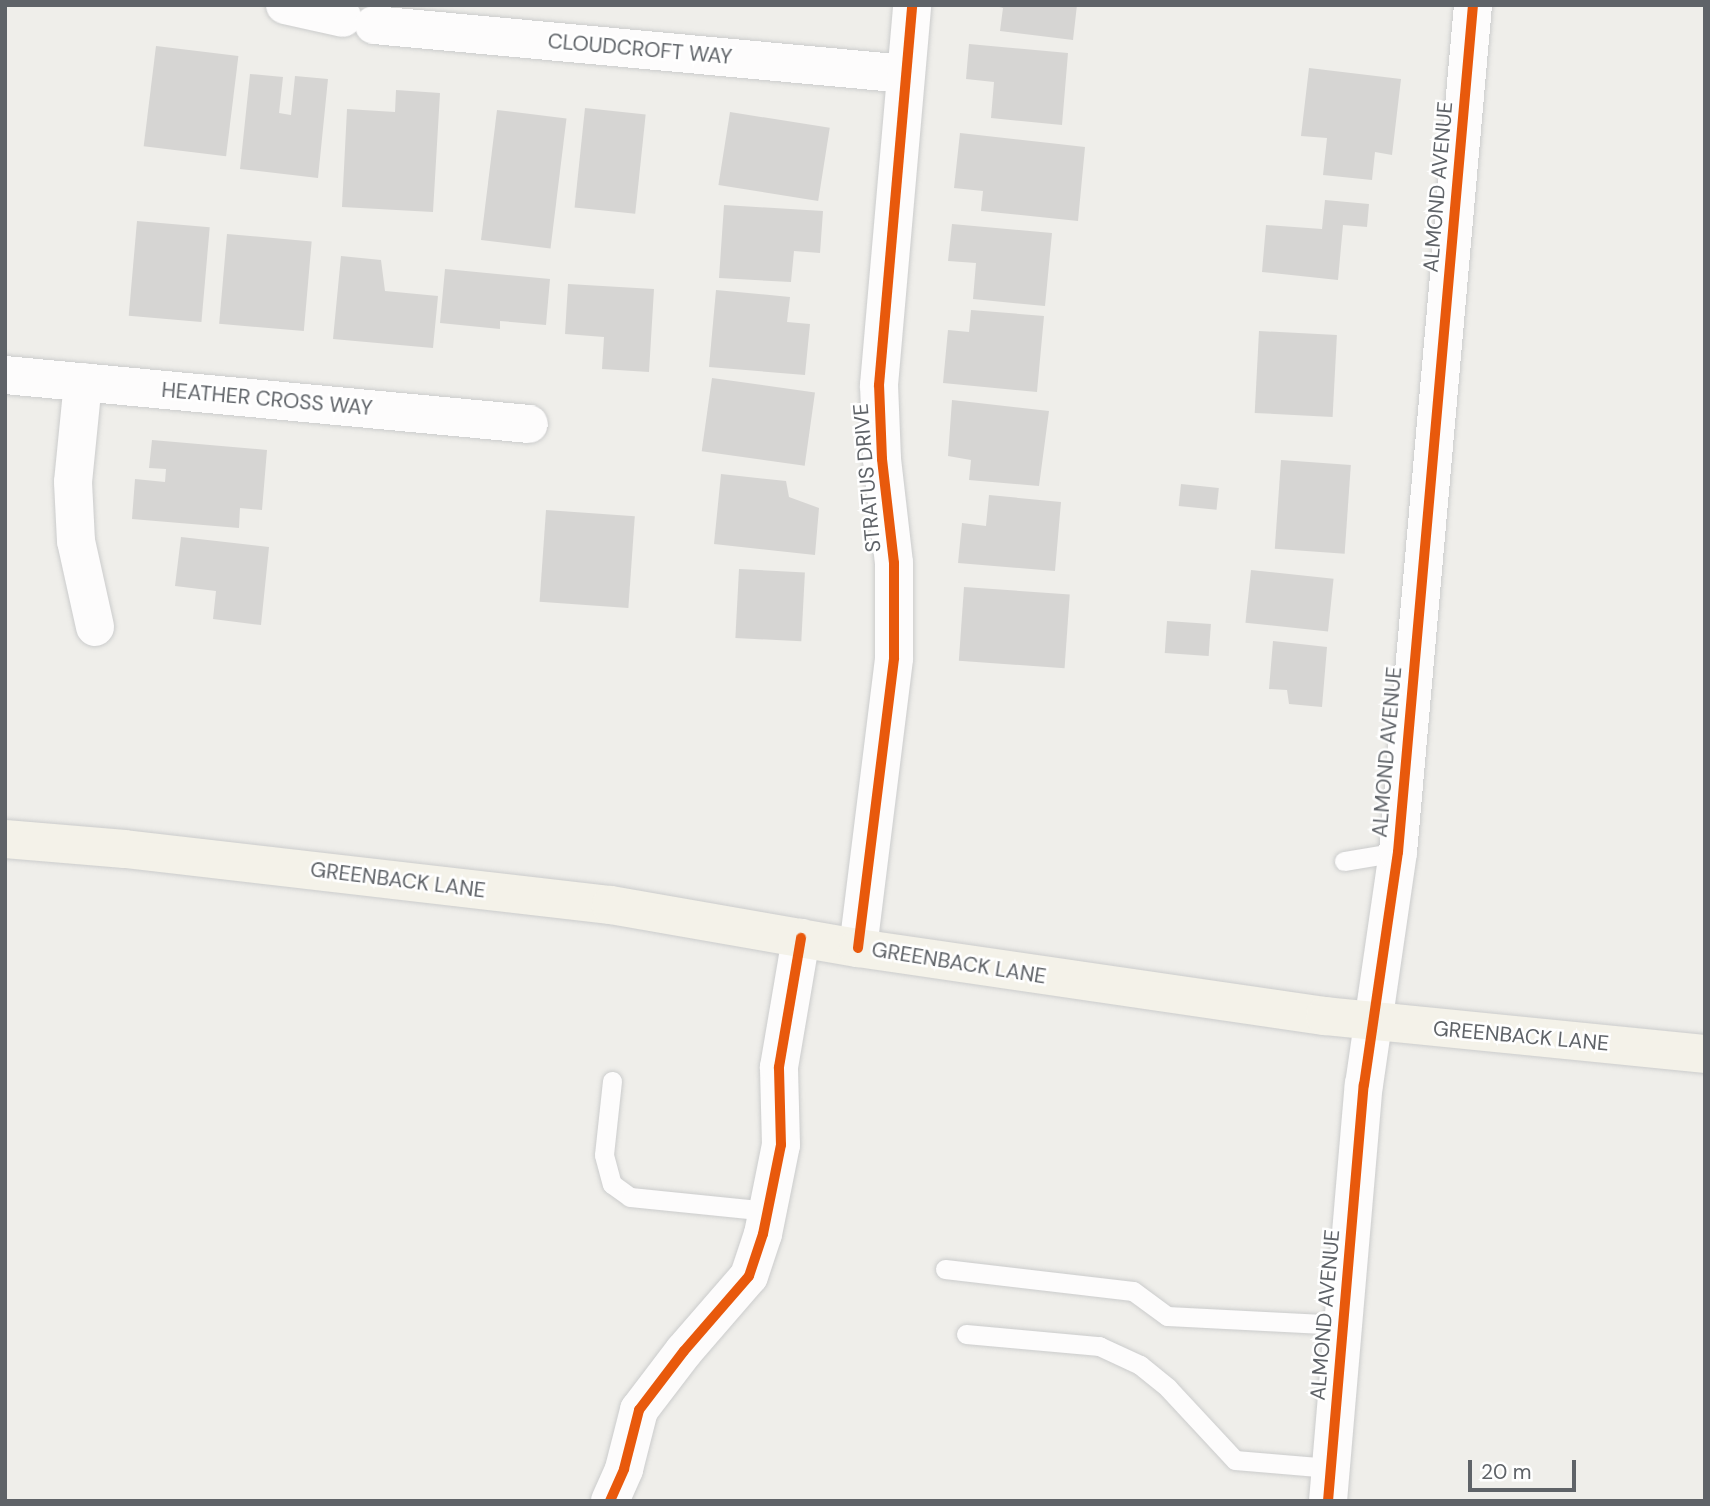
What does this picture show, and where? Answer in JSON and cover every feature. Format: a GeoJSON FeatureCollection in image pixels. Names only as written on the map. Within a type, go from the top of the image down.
{"type":"FeatureCollection","features":[{"type":"Feature","properties":{"kind":"main road","name":"GREENBACK LANE"},"geometry":{"type":"LineString","coordinates":[[5,839],[125,849],[611,905],[858,948],[1372,1022],[1705,1054]]}},
{"type":"Feature","properties":{"kind":"street","name":"CLOUDCROFT WAY"},"geometry":{"type":"LineString","coordinates":[[285,5],[359,21],[906,74]]}},
{"type":"Feature","properties":{"kind":"street","name":"STRATUS DRIVE"},"geometry":{"type":"LineString","coordinates":[[858,948],[894,658],[894,563],[882,459],[879,384],[912,5]]}},
{"type":"Feature","properties":{"kind":"street","name":"ALMOND AVENUE"},"geometry":{"type":"LineString","coordinates":[[1329,1485],[1372,1022],[1398,852],[1473,5]]}},
{"type":"Feature","properties":{"kind":"street","name":"HEATHER CROSS WAY"},"geometry":{"type":"LineString","coordinates":[[5,375],[529,424]]}},
{"type":"Feature","properties":{"kind":"street"},"geometry":{"type":"LineString","coordinates":[[83,382],[73,482],[76,541],[95,627]]}},
{"type":"Feature","properties":{"kind":"street"},"geometry":{"type":"LineString","coordinates":[[610,1501],[624,1469],[639,1410],[684,1351],[749,1276],[768,1211],[781,1145],[779,1067],[801,938]]}},
{"type":"Feature","properties":{"kind":"lane"},"geometry":{"type":"LineString","coordinates":[[1343,861],[1398,852]]}},
{"type":"Feature","properties":{"kind":"lane"},"geometry":{"type":"LineString","coordinates":[[612,1081],[604,1155],[612,1184],[630,1197],[768,1211]]}},
{"type":"Feature","properties":{"kind":"lane"},"geometry":{"type":"LineString","coordinates":[[945,1269],[1133,1291],[1167,1316],[1343,1325]]}},
{"type":"Feature","properties":{"kind":"lane"},"geometry":{"type":"LineString","coordinates":[[966,1334],[1100,1346],[1140,1365],[1159,1380],[1235,1460],[1329,1485]]}},
{"type":"Feature","properties":{"kind":"building"},"geometry":{"type":"Polygon","coordinates":[[[992,5],[1077,5],[1073,40],[1000,31],[1003,8],[992,5]]]}},
{"type":"Feature","properties":{"kind":"building"},"geometry":{"type":"Polygon","coordinates":[[[969,44],[1068,53],[1062,125],[991,118],[994,82],[966,79],[969,44]]]}},
{"type":"Feature","properties":{"kind":"building"},"geometry":{"type":"Polygon","coordinates":[[[156,46],[238,56],[226,156],[144,146],[156,46]]]}},
{"type":"Feature","properties":{"kind":"building"},"geometry":{"type":"Polygon","coordinates":[[[1309,68],[1401,79],[1392,155],[1375,152],[1372,180],[1323,175],[1327,138],[1301,136],[1309,68]]]}},
{"type":"Feature","properties":{"kind":"building"},"geometry":{"type":"Polygon","coordinates":[[[250,74],[283,77],[279,113],[291,115],[295,76],[328,79],[318,178],[240,169],[250,74]]]}},
{"type":"Feature","properties":{"kind":"building"},"geometry":{"type":"Polygon","coordinates":[[[396,90],[440,93],[433,212],[342,207],[347,109],[395,112],[396,90]]]}},
{"type":"Feature","properties":{"kind":"building"},"geometry":{"type":"Polygon","coordinates":[[[585,108],[646,114],[635,214],[575,207],[585,108]]]}},
{"type":"Feature","properties":{"kind":"building"},"geometry":{"type":"Polygon","coordinates":[[[497,110],[566,119],[551,249],[481,240],[497,110]]]}},
{"type":"Feature","properties":{"kind":"building"},"geometry":{"type":"Polygon","coordinates":[[[730,112],[830,128],[818,201],[718,185],[730,112]]]}},
{"type":"Feature","properties":{"kind":"building"},"geometry":{"type":"Polygon","coordinates":[[[960,133],[1085,147],[1078,221],[981,211],[983,191],[954,188],[960,133]]]}},
{"type":"Feature","properties":{"kind":"building"},"geometry":{"type":"Polygon","coordinates":[[[1325,200],[1369,204],[1367,227],[1343,225],[1338,280],[1262,272],[1266,225],[1322,229],[1325,200]]]}},
{"type":"Feature","properties":{"kind":"building"},"geometry":{"type":"Polygon","coordinates":[[[724,205],[823,211],[820,253],[794,251],[791,282],[719,278],[724,205]]]}},
{"type":"Feature","properties":{"kind":"building"},"geometry":{"type":"Polygon","coordinates":[[[137,221],[210,227],[201,322],[129,316],[137,221]]]}},
{"type":"Feature","properties":{"kind":"building"},"geometry":{"type":"Polygon","coordinates":[[[952,224],[1052,233],[1045,306],[973,299],[976,263],[948,261],[952,224]]]}},
{"type":"Feature","properties":{"kind":"building"},"geometry":{"type":"Polygon","coordinates":[[[227,234],[312,241],[304,331],[219,324],[227,234]]]}},
{"type":"Feature","properties":{"kind":"building"},"geometry":{"type":"Polygon","coordinates":[[[341,256],[381,260],[385,291],[438,296],[433,348],[333,339],[341,256]]]}},
{"type":"Feature","properties":{"kind":"building"},"geometry":{"type":"Polygon","coordinates":[[[445,269],[550,279],[546,325],[500,321],[500,329],[440,323],[445,269]]]}},
{"type":"Feature","properties":{"kind":"building"},"geometry":{"type":"Polygon","coordinates":[[[568,284],[654,289],[649,372],[602,369],[604,337],[565,334],[568,284]]]}},
{"type":"Feature","properties":{"kind":"building"},"geometry":{"type":"Polygon","coordinates":[[[716,290],[790,297],[787,322],[810,324],[805,375],[709,367],[716,290]]]}},
{"type":"Feature","properties":{"kind":"building"},"geometry":{"type":"Polygon","coordinates":[[[971,310],[1044,316],[1037,392],[943,383],[948,330],[969,332],[971,310]]]}},
{"type":"Feature","properties":{"kind":"building"},"geometry":{"type":"Polygon","coordinates":[[[1259,331],[1337,335],[1333,417],[1255,413],[1259,331]]]}},
{"type":"Feature","properties":{"kind":"building"},"geometry":{"type":"Polygon","coordinates":[[[712,378],[815,392],[805,466],[702,451],[712,378]]]}},
{"type":"Feature","properties":{"kind":"building"},"geometry":{"type":"Polygon","coordinates":[[[952,400],[1049,411],[1039,486],[969,480],[971,460],[948,456],[952,400]]]}},
{"type":"Feature","properties":{"kind":"building"},"geometry":{"type":"Polygon","coordinates":[[[152,440],[267,450],[262,510],[240,508],[239,528],[132,519],[135,479],[165,482],[166,469],[149,468],[152,440]]]}},
{"type":"Feature","properties":{"kind":"building"},"geometry":{"type":"Polygon","coordinates":[[[1281,460],[1351,465],[1345,554],[1275,549],[1281,460]]]}},
{"type":"Feature","properties":{"kind":"building"},"geometry":{"type":"Polygon","coordinates":[[[721,474],[786,481],[789,497],[819,508],[815,555],[714,544],[721,474]]]}},
{"type":"Feature","properties":{"kind":"building"},"geometry":{"type":"Polygon","coordinates":[[[1181,484],[1219,488],[1216,510],[1179,506],[1181,484]]]}},
{"type":"Feature","properties":{"kind":"building"},"geometry":{"type":"Polygon","coordinates":[[[989,495],[1061,502],[1055,571],[958,563],[962,523],[986,526],[989,495]]]}},
{"type":"Feature","properties":{"kind":"building"},"geometry":{"type":"Polygon","coordinates":[[[546,510],[635,516],[628,608],[540,602],[546,510]]]}},
{"type":"Feature","properties":{"kind":"building"},"geometry":{"type":"Polygon","coordinates":[[[181,537],[269,547],[261,625],[213,619],[216,591],[175,586],[181,537]]]}},
{"type":"Feature","properties":{"kind":"building"},"geometry":{"type":"Polygon","coordinates":[[[739,569],[805,572],[801,641],[735,638],[739,569]]]}},
{"type":"Feature","properties":{"kind":"building"},"geometry":{"type":"Polygon","coordinates":[[[1251,570],[1334,579],[1328,631],[1245,623],[1251,570]]]}},
{"type":"Feature","properties":{"kind":"building"},"geometry":{"type":"Polygon","coordinates":[[[964,587],[1070,594],[1065,668],[959,661],[964,587]]]}},
{"type":"Feature","properties":{"kind":"building"},"geometry":{"type":"Polygon","coordinates":[[[1167,621],[1211,624],[1209,656],[1165,653],[1167,621]]]}},
{"type":"Feature","properties":{"kind":"building"},"geometry":{"type":"Polygon","coordinates":[[[1273,641],[1327,647],[1322,707],[1289,704],[1287,690],[1269,689],[1273,641]]]}},
{"type":"Feature","properties":{"kind":"cycle path"},"geometry":{"type":"LineString","coordinates":[[858,948],[894,658],[894,563],[882,459],[879,385],[912,5]]}},
{"type":"Feature","properties":{"kind":"cycle path"},"geometry":{"type":"LineString","coordinates":[[1328,1501],[1364,1085],[1398,852],[1473,5]]}},
{"type":"Feature","properties":{"kind":"cycle path"},"geometry":{"type":"LineString","coordinates":[[610,1501],[624,1469],[639,1410],[684,1351],[749,1276],[763,1234],[781,1145],[779,1067],[801,938]]}}]}
